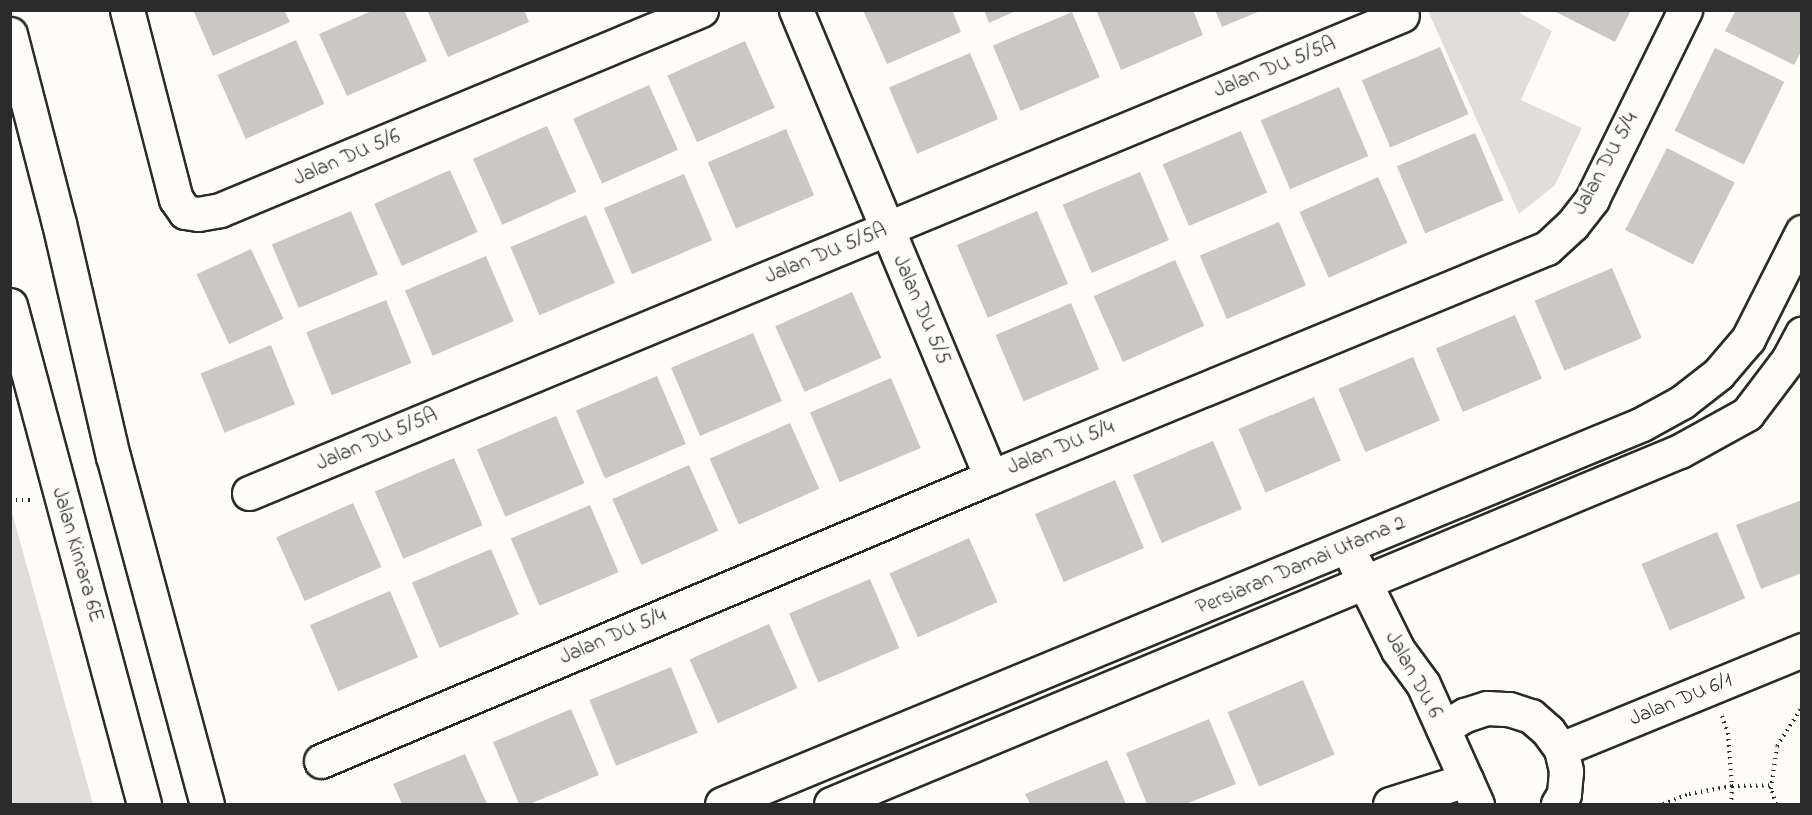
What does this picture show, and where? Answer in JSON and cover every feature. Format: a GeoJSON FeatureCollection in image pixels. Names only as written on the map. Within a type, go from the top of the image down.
{"type":"FeatureCollection","features":[{"type":"Feature","properties":{"kind":"street","name":"Jalan DU 5/6"},"geometry":{"type":"LineString","coordinates":[[127,10],[176,199],[185,212],[198,214],[220,210],[701,10]]}},
{"type":"Feature","properties":{"kind":"street","name":"Jalan DU 5/5"},"geometry":{"type":"LineString","coordinates":[[795,10],[991,477]]}},
{"type":"Feature","properties":{"kind":"street","name":"Jalan DU 5/4"},"geometry":{"type":"LineString","coordinates":[[321,760],[991,477],[1548,248],[1572,225],[1592,199],[1685,10]]}},
{"type":"Feature","properties":{"kind":"street","name":"Jalan DU 5/5A"},"geometry":{"type":"LineString","coordinates":[[249,493],[1402,15]]}},
{"type":"Feature","properties":{"kind":"street"},"geometry":{"type":"LineString","coordinates":[[10,34],[59,223],[113,456],[207,804]]}},
{"type":"Feature","properties":{"kind":"street","name":"Persiaran Damai Utama 2"},"geometry":{"type":"LineString","coordinates":[[722,804],[1642,424],[1682,402],[1718,374],[1748,339],[1802,232]]}},
{"type":"Feature","properties":{"kind":"street","name":"Jalan Kinrara 6E"},"geometry":{"type":"LineString","coordinates":[[10,305],[144,804]]}},
{"type":"Feature","properties":{"kind":"street","name":"Persiaran Damai Utama 2"},"geometry":{"type":"LineString","coordinates":[[831,804],[1680,451],[1747,414],[1788,360],[1802,334]]}},
{"type":"Feature","properties":{"kind":"street","name":"Jalan DU 6"},"geometry":{"type":"LineString","coordinates":[[1347,546],[1363,583],[1398,650],[1422,684],[1472,792]]}},
{"type":"Feature","properties":{"kind":"street","name":"Jalan DU 6/1"},"geometry":{"type":"LineString","coordinates":[[1561,749],[1802,651]]}},
{"type":"Feature","properties":{"kind":"street"},"geometry":{"type":"LineString","coordinates":[[1443,728],[1465,715],[1487,708],[1509,709],[1531,716],[1548,730],[1561,749],[1566,771],[1564,794],[1558,804]]}},
{"type":"Feature","properties":{"kind":"street"},"geometry":{"type":"LineString","coordinates":[[1390,804],[1472,792]]}},
{"type":"Feature","properties":{"kind":"path"},"geometry":{"type":"LineString","coordinates":[[1711,687],[1728,733],[1731,804]]}},
{"type":"Feature","properties":{"kind":"path"},"geometry":{"type":"LineString","coordinates":[[1776,804],[1771,785],[1777,746],[1802,707]]}},
{"type":"Feature","properties":{"kind":"path"},"geometry":{"type":"LineString","coordinates":[[1663,804],[1689,794],[1732,786],[1771,785]]}},
{"type":"Feature","properties":{"kind":"shaded area"},"geometry":{"type":"Polygon","coordinates":[[[1428,11],[1521,11],[1520,13],[1552,31],[1521,100],[1582,128],[1555,185],[1519,214],[1428,11]]]}},
{"type":"Feature","properties":{"kind":"shaded area"},"geometry":{"type":"Polygon","coordinates":[[[11,509],[93,804],[11,804],[11,509]]]}},
{"type":"Feature","properties":{"kind":"building"},"geometry":{"type":"Polygon","coordinates":[[[193,10],[284,10],[290,22],[213,56],[193,10]]]}},
{"type":"Feature","properties":{"kind":"building"},"geometry":{"type":"Polygon","coordinates":[[[374,10],[404,10],[427,61],[347,96],[319,34],[374,10]]]}},
{"type":"Feature","properties":{"kind":"building"},"geometry":{"type":"Polygon","coordinates":[[[427,10],[524,10],[529,22],[448,57],[427,10]]]}},
{"type":"Feature","properties":{"kind":"building"},"geometry":{"type":"Polygon","coordinates":[[[863,10],[952,10],[961,32],[887,64],[863,10]]]}},
{"type":"Feature","properties":{"kind":"building"},"geometry":{"type":"Polygon","coordinates":[[[984,10],[1018,10],[989,23],[984,10]]]}},
{"type":"Feature","properties":{"kind":"building"},"geometry":{"type":"Polygon","coordinates":[[[1096,10],[1193,10],[1203,35],[1121,70],[1096,10]]]}},
{"type":"Feature","properties":{"kind":"building"},"geometry":{"type":"Polygon","coordinates":[[[1215,10],[1260,10],[1260,11],[1222,27],[1215,10]]]}},
{"type":"Feature","properties":{"kind":"building"},"geometry":{"type":"Polygon","coordinates":[[[1552,10],[1631,10],[1615,42],[1552,10]]]}},
{"type":"Feature","properties":{"kind":"building"},"geometry":{"type":"Polygon","coordinates":[[[1736,10],[1802,10],[1802,50],[1794,65],[1725,31],[1736,10]]]}},
{"type":"Feature","properties":{"kind":"building"},"geometry":{"type":"Polygon","coordinates":[[[1072,12],[1100,77],[1021,111],[993,46],[1072,12]]]}},
{"type":"Feature","properties":{"kind":"building"},"geometry":{"type":"Polygon","coordinates":[[[296,40],[324,104],[246,139],[217,75],[296,40]]]}},
{"type":"Feature","properties":{"kind":"building"},"geometry":{"type":"Polygon","coordinates":[[[745,41],[775,108],[697,142],[667,76],[745,41]]]}},
{"type":"Feature","properties":{"kind":"building"},"geometry":{"type":"Polygon","coordinates":[[[1440,47],[1469,114],[1390,147],[1362,80],[1440,47]]]}},
{"type":"Feature","properties":{"kind":"building"},"geometry":{"type":"Polygon","coordinates":[[[1715,48],[1784,82],[1744,164],[1675,131],[1715,48]]]}},
{"type":"Feature","properties":{"kind":"building"},"geometry":{"type":"Polygon","coordinates":[[[970,53],[998,119],[917,154],[889,87],[970,53]]]}},
{"type":"Feature","properties":{"kind":"building"},"geometry":{"type":"Polygon","coordinates":[[[649,85],[678,150],[602,184],[573,119],[649,85]]]}},
{"type":"Feature","properties":{"kind":"building"},"geometry":{"type":"Polygon","coordinates":[[[1339,87],[1368,156],[1290,189],[1261,120],[1339,87]]]}},
{"type":"Feature","properties":{"kind":"building"},"geometry":{"type":"Polygon","coordinates":[[[547,126],[576,192],[502,225],[473,159],[547,126]]]}},
{"type":"Feature","properties":{"kind":"building"},"geometry":{"type":"Polygon","coordinates":[[[786,129],[814,195],[736,228],[708,162],[786,129]]]}},
{"type":"Feature","properties":{"kind":"building"},"geometry":{"type":"Polygon","coordinates":[[[1241,131],[1267,193],[1189,226],[1163,164],[1241,131]]]}},
{"type":"Feature","properties":{"kind":"building"},"geometry":{"type":"Polygon","coordinates":[[[1475,133],[1504,200],[1425,233],[1397,166],[1475,133]]]}},
{"type":"Feature","properties":{"kind":"building"},"geometry":{"type":"Polygon","coordinates":[[[1667,148],[1735,183],[1693,264],[1625,230],[1667,148]]]}},
{"type":"Feature","properties":{"kind":"building"},"geometry":{"type":"Polygon","coordinates":[[[450,170],[478,232],[402,266],[374,204],[450,170]]]}},
{"type":"Feature","properties":{"kind":"building"},"geometry":{"type":"Polygon","coordinates":[[[1140,172],[1169,240],[1092,273],[1063,205],[1140,172]]]}},
{"type":"Feature","properties":{"kind":"building"},"geometry":{"type":"Polygon","coordinates":[[[684,174],[712,240],[632,274],[604,208],[684,174]]]}},
{"type":"Feature","properties":{"kind":"building"},"geometry":{"type":"Polygon","coordinates":[[[1378,177],[1407,243],[1329,278],[1299,212],[1378,177]]]}},
{"type":"Feature","properties":{"kind":"building"},"geometry":{"type":"Polygon","coordinates":[[[351,211],[378,275],[299,308],[272,245],[351,211]]]}},
{"type":"Feature","properties":{"kind":"building"},"geometry":{"type":"Polygon","coordinates":[[[1037,211],[1068,284],[988,318],[957,245],[1037,211]]]}},
{"type":"Feature","properties":{"kind":"building"},"geometry":{"type":"Polygon","coordinates":[[[586,215],[615,283],[539,315],[511,247],[586,215]]]}},
{"type":"Feature","properties":{"kind":"building"},"geometry":{"type":"Polygon","coordinates":[[[1279,222],[1306,286],[1227,319],[1200,256],[1279,222]]]}},
{"type":"Feature","properties":{"kind":"building"},"geometry":{"type":"Polygon","coordinates":[[[251,249],[284,319],[229,344],[197,274],[251,249]]]}},
{"type":"Feature","properties":{"kind":"building"},"geometry":{"type":"Polygon","coordinates":[[[486,256],[514,321],[433,356],[405,290],[486,256]]]}},
{"type":"Feature","properties":{"kind":"building"},"geometry":{"type":"Polygon","coordinates":[[[1175,260],[1204,326],[1123,362],[1094,296],[1175,260]]]}},
{"type":"Feature","properties":{"kind":"building"},"geometry":{"type":"Polygon","coordinates":[[[1612,268],[1642,338],[1564,371],[1535,301],[1612,268]]]}},
{"type":"Feature","properties":{"kind":"building"},"geometry":{"type":"Polygon","coordinates":[[[852,292],[881,358],[805,392],[775,326],[852,292]]]}},
{"type":"Feature","properties":{"kind":"building"},"geometry":{"type":"Polygon","coordinates":[[[386,300],[411,363],[332,395],[306,332],[386,300]]]}},
{"type":"Feature","properties":{"kind":"building"},"geometry":{"type":"Polygon","coordinates":[[[1071,303],[1099,369],[1024,401],[996,335],[1071,303]]]}},
{"type":"Feature","properties":{"kind":"building"},"geometry":{"type":"Polygon","coordinates":[[[1515,315],[1542,379],[1463,412],[1436,349],[1515,315]]]}},
{"type":"Feature","properties":{"kind":"building"},"geometry":{"type":"Polygon","coordinates":[[[753,333],[782,401],[700,436],[671,368],[753,333]]]}},
{"type":"Feature","properties":{"kind":"building"},"geometry":{"type":"Polygon","coordinates":[[[271,345],[295,404],[225,433],[201,373],[271,345]]]}},
{"type":"Feature","properties":{"kind":"building"},"geometry":{"type":"Polygon","coordinates":[[[1413,357],[1440,421],[1365,452],[1338,389],[1413,357]]]}},
{"type":"Feature","properties":{"kind":"building"},"geometry":{"type":"Polygon","coordinates":[[[657,376],[686,444],[605,479],[576,410],[657,376]]]}},
{"type":"Feature","properties":{"kind":"building"},"geometry":{"type":"Polygon","coordinates":[[[891,378],[921,448],[840,482],[810,412],[891,378]]]}},
{"type":"Feature","properties":{"kind":"building"},"geometry":{"type":"Polygon","coordinates":[[[1314,397],[1341,461],[1265,493],[1239,429],[1314,397]]]}},
{"type":"Feature","properties":{"kind":"building"},"geometry":{"type":"Polygon","coordinates":[[[556,416],[585,483],[505,517],[477,450],[556,416]]]}},
{"type":"Feature","properties":{"kind":"building"},"geometry":{"type":"Polygon","coordinates":[[[790,423],[819,489],[739,525],[710,459],[790,423]]]}},
{"type":"Feature","properties":{"kind":"building"},"geometry":{"type":"Polygon","coordinates":[[[1213,441],[1242,509],[1162,543],[1133,475],[1213,441]]]}},
{"type":"Feature","properties":{"kind":"building"},"geometry":{"type":"Polygon","coordinates":[[[454,458],[483,525],[403,559],[375,492],[454,458]]]}},
{"type":"Feature","properties":{"kind":"building"},"geometry":{"type":"Polygon","coordinates":[[[689,465],[718,531],[642,565],[612,499],[689,465]]]}},
{"type":"Feature","properties":{"kind":"building"},"geometry":{"type":"Polygon","coordinates":[[[1115,480],[1144,548],[1064,582],[1035,514],[1115,480]]]}},
{"type":"Feature","properties":{"kind":"building"},"geometry":{"type":"Polygon","coordinates":[[[1802,500],[1802,573],[1761,589],[1736,525],[1802,500]]]}},
{"type":"Feature","properties":{"kind":"building"},"geometry":{"type":"Polygon","coordinates":[[[353,503],[381,567],[305,601],[276,537],[353,503]]]}},
{"type":"Feature","properties":{"kind":"building"},"geometry":{"type":"Polygon","coordinates":[[[590,505],[619,572],[539,606],[511,539],[590,505]]]}},
{"type":"Feature","properties":{"kind":"building"},"geometry":{"type":"Polygon","coordinates":[[[1717,532],[1745,598],[1670,630],[1642,564],[1717,532]]]}},
{"type":"Feature","properties":{"kind":"building"},"geometry":{"type":"Polygon","coordinates":[[[969,538],[997,602],[918,637],[890,573],[969,538]]]}},
{"type":"Feature","properties":{"kind":"building"},"geometry":{"type":"Polygon","coordinates":[[[491,549],[519,614],[440,648],[412,583],[491,549]]]}},
{"type":"Feature","properties":{"kind":"building"},"geometry":{"type":"Polygon","coordinates":[[[870,579],[899,648],[818,682],[789,613],[870,579]]]}},
{"type":"Feature","properties":{"kind":"building"},"geometry":{"type":"Polygon","coordinates":[[[390,591],[418,657],[338,691],[310,625],[390,591]]]}},
{"type":"Feature","properties":{"kind":"building"},"geometry":{"type":"Polygon","coordinates":[[[769,624],[797,688],[718,723],[690,659],[769,624]]]}},
{"type":"Feature","properties":{"kind":"building"},"geometry":{"type":"Polygon","coordinates":[[[671,667],[698,733],[616,766],[589,700],[671,667]]]}},
{"type":"Feature","properties":{"kind":"building"},"geometry":{"type":"Polygon","coordinates":[[[1303,680],[1335,755],[1259,787],[1228,712],[1303,680]]]}},
{"type":"Feature","properties":{"kind":"building"},"geometry":{"type":"Polygon","coordinates":[[[571,709],[599,775],[530,804],[519,804],[493,742],[571,709]]]}},
{"type":"Feature","properties":{"kind":"building"},"geometry":{"type":"Polygon","coordinates":[[[1209,719],[1236,784],[1186,804],[1147,804],[1126,753],[1209,719]]]}},
{"type":"Feature","properties":{"kind":"building"},"geometry":{"type":"Polygon","coordinates":[[[465,754],[487,804],[402,804],[393,784],[465,754]]]}},
{"type":"Feature","properties":{"kind":"building"},"geometry":{"type":"Polygon","coordinates":[[[1107,760],[1126,804],[1030,804],[1025,794],[1107,760]]]}}]}
